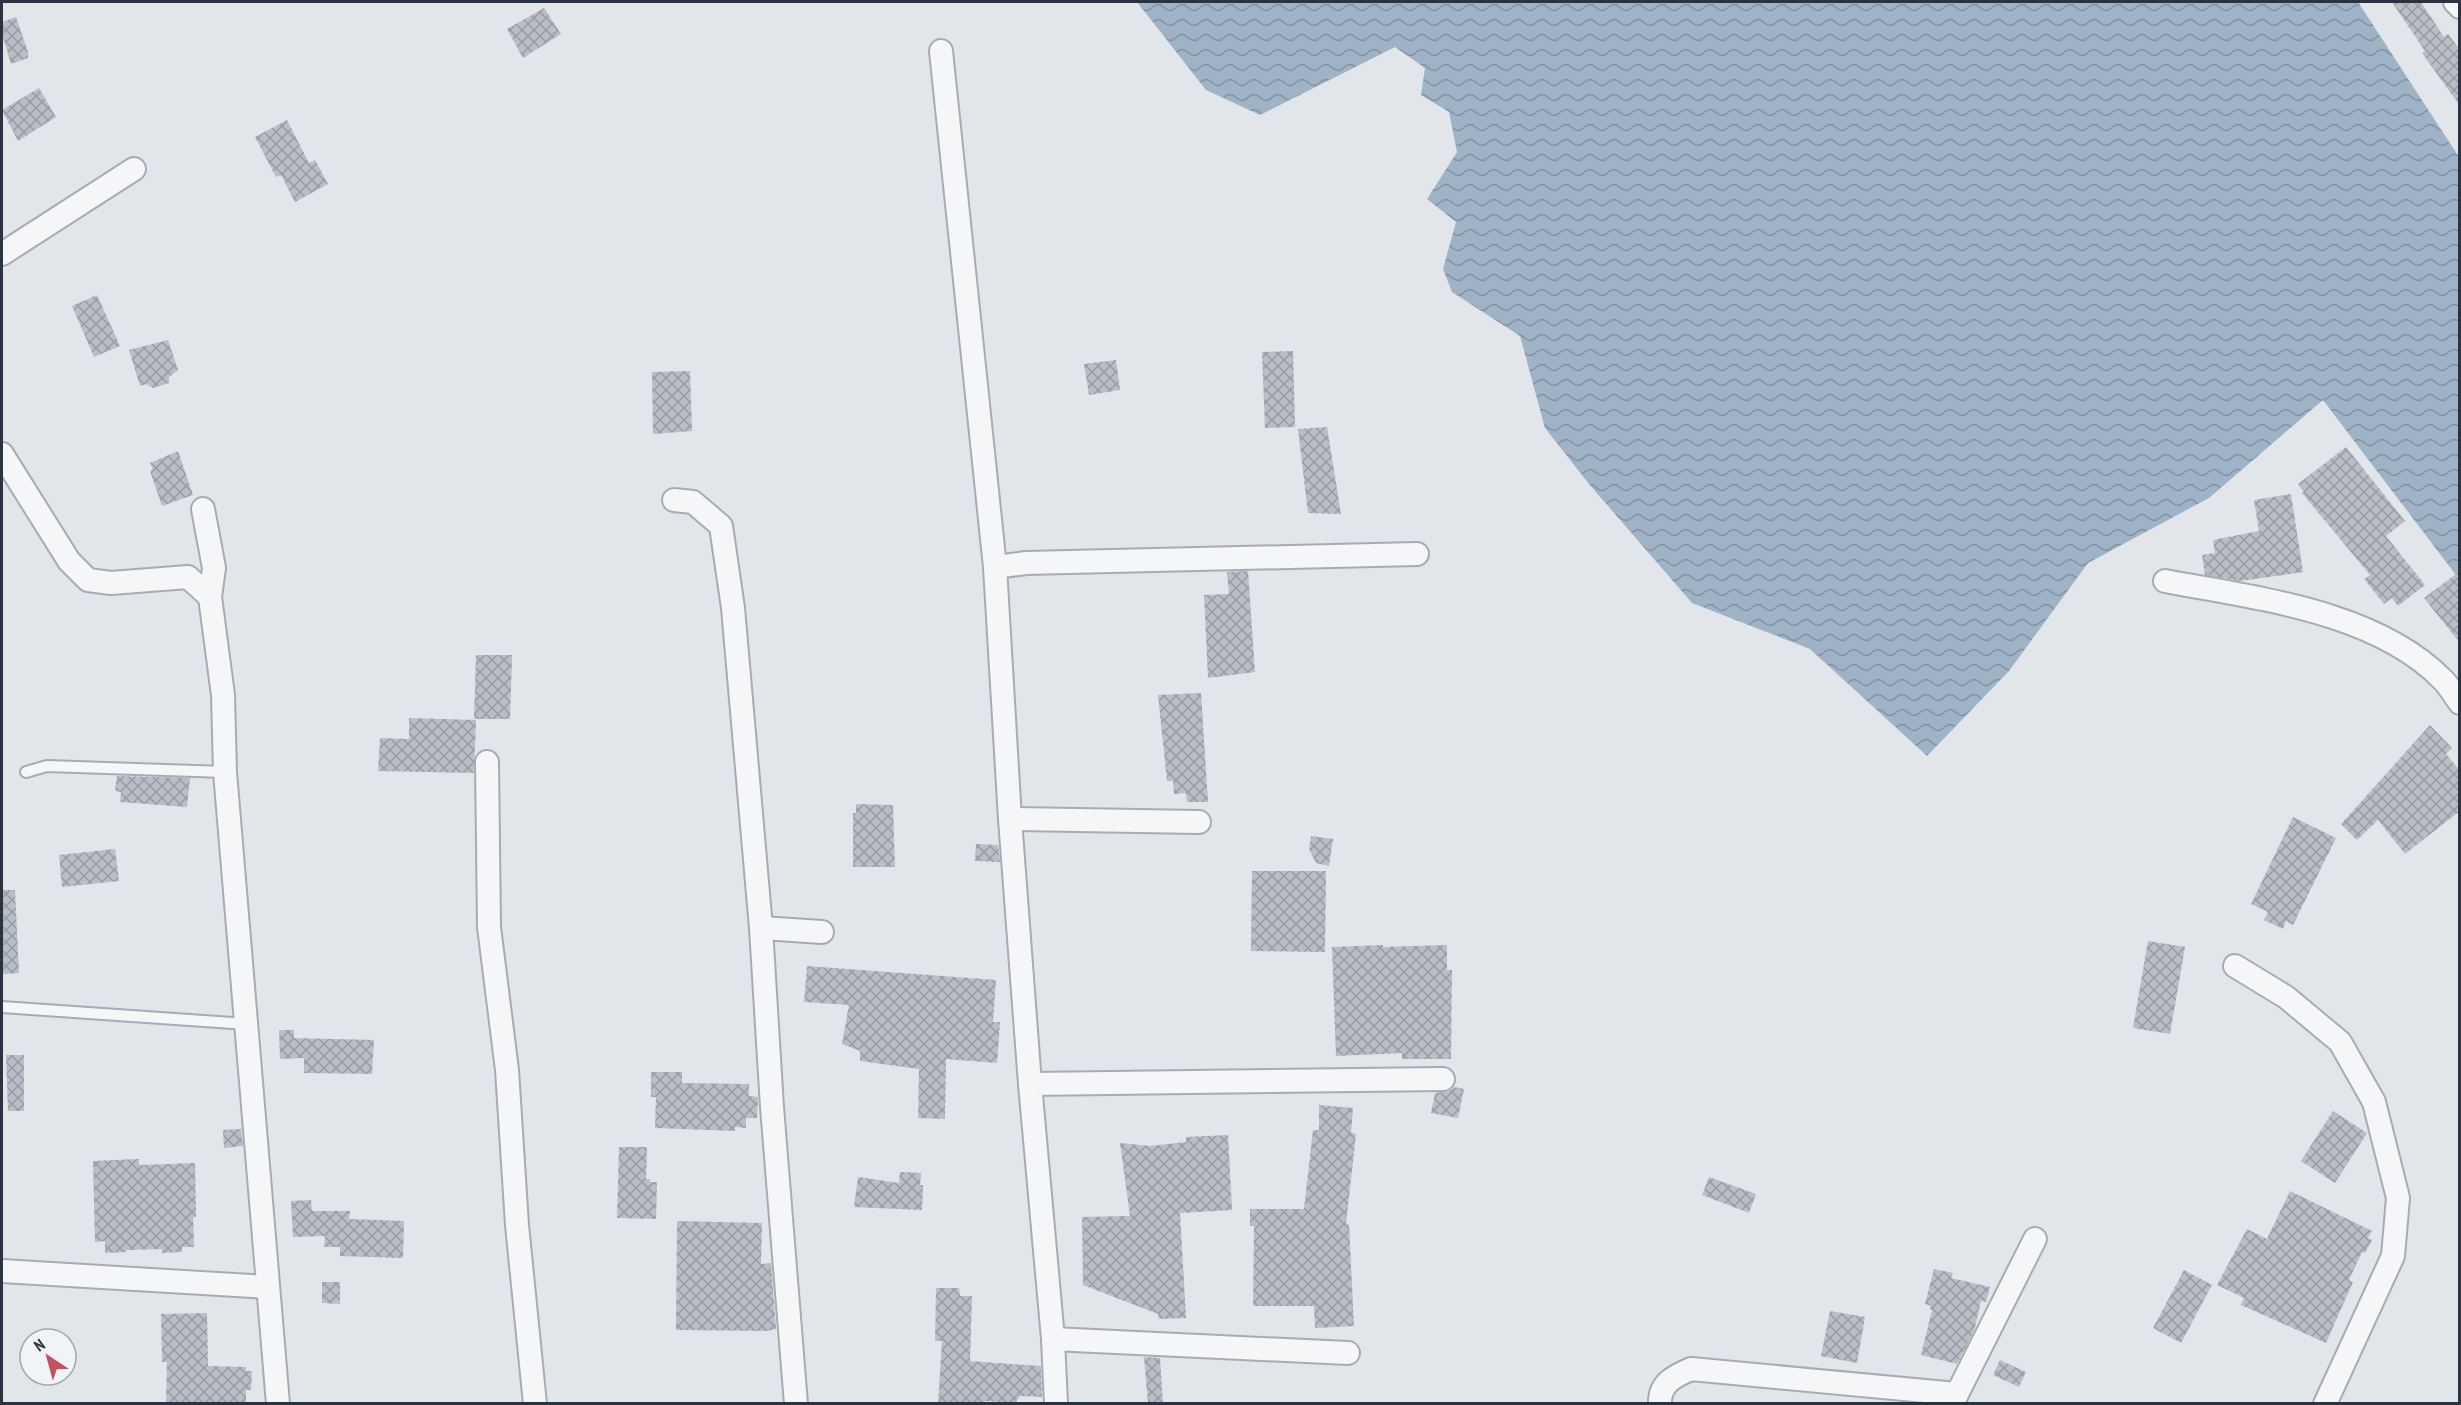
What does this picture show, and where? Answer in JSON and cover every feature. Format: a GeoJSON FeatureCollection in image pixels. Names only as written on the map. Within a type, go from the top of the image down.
{"type":"FeatureCollection","features":[{"type":"Feature","properties":{"kind":"street"},"geometry":{"type":"LineString","coordinates":[[2455,2],[2460,8]]}},
{"type":"Feature","properties":{"kind":"street"},"geometry":{"type":"LineString","coordinates":[[941,51],[995,567],[1010,819],[1030,1084],[1053,1339],[1056,1404]]}},
{"type":"Feature","properties":{"kind":"street"},"geometry":{"type":"LineString","coordinates":[[2,254],[134,169]]}},
{"type":"Feature","properties":{"kind":"street"},"geometry":{"type":"LineString","coordinates":[[2,454],[69,561],[88,580],[111,583],[188,577],[210,597]]}},
{"type":"Feature","properties":{"kind":"street"},"geometry":{"type":"LineString","coordinates":[[674,500],[693,502],[721,526],[733,608],[761,928],[772,1107],[796,1404]]}},
{"type":"Feature","properties":{"kind":"street"},"geometry":{"type":"LineString","coordinates":[[203,509],[214,568],[210,597],[224,695],[225,772],[278,1404]]}},
{"type":"Feature","properties":{"kind":"street"},"geometry":{"type":"LineString","coordinates":[[995,567],[1026,563],[1417,554]]}},
{"type":"Feature","properties":{"kind":"street"},"geometry":{"type":"LineString","coordinates":[[2165,581],[2295,605],[2385,638],[2445,681],[2460,703]]}},
{"type":"Feature","properties":{"kind":"street"},"geometry":{"type":"LineString","coordinates":[[487,762],[489,927],[507,1070],[517,1225],[535,1404]]}},
{"type":"Feature","properties":{"kind":"street"},"geometry":{"type":"LineString","coordinates":[[1010,819],[1199,822]]}},
{"type":"Feature","properties":{"kind":"street"},"geometry":{"type":"LineString","coordinates":[[761,928],[822,932]]}},
{"type":"Feature","properties":{"kind":"street"},"geometry":{"type":"LineString","coordinates":[[2235,966],[2286,997],[2340,1042],[2374,1102],[2398,1198],[2393,1256],[2325,1404]]}},
{"type":"Feature","properties":{"kind":"street"},"geometry":{"type":"LineString","coordinates":[[1030,1084],[1443,1079]]}},
{"type":"Feature","properties":{"kind":"street"},"geometry":{"type":"LineString","coordinates":[[1660,1404],[1659,1395],[1670,1378],[1691,1369],[1955,1399],[2035,1239]]}},
{"type":"Feature","properties":{"kind":"street"},"geometry":{"type":"LineString","coordinates":[[2,1271],[267,1287]]}},
{"type":"Feature","properties":{"kind":"street"},"geometry":{"type":"LineString","coordinates":[[1053,1339],[1348,1353]]}},
{"type":"Feature","properties":{"kind":"lane"},"geometry":{"type":"LineString","coordinates":[[26,772],[47,766],[225,772]]}},
{"type":"Feature","properties":{"kind":"lane"},"geometry":{"type":"LineString","coordinates":[[2,1007],[247,1024]]}},
{"type":"Feature","properties":{"kind":"water"},"geometry":{"type":"Polygon","coordinates":[[[1137,2],[2358,2],[2459,157],[2459,579],[2323,400],[2209,498],[2088,563],[2009,671],[1927,756],[1810,649],[1692,603],[1589,484],[1545,428],[1520,336],[1452,292],[1443,269],[1456,222],[1427,199],[1457,152],[1449,112],[1421,95],[1425,68],[1395,47],[1260,115],[1206,90],[1137,2]]]}},
{"type":"Feature","properties":{"kind":"building"},"geometry":{"type":"Polygon","coordinates":[[[2392,2],[2421,2],[2444,37],[2448,34],[2460,50],[2460,106],[2422,53],[2425,51],[2392,2]]]}},
{"type":"Feature","properties":{"kind":"building"},"geometry":{"type":"Polygon","coordinates":[[[544,8],[561,34],[523,58],[507,29],[544,8]]]}},
{"type":"Feature","properties":{"kind":"building"},"geometry":{"type":"Polygon","coordinates":[[[16,17],[28,58],[11,64],[2,34],[2,22],[16,17]]]}},
{"type":"Feature","properties":{"kind":"building"},"geometry":{"type":"Polygon","coordinates":[[[39,88],[56,117],[18,141],[2,110],[39,88]]]}},
{"type":"Feature","properties":{"kind":"building"},"geometry":{"type":"Polygon","coordinates":[[[287,120],[309,163],[315,160],[328,184],[295,202],[281,175],[276,177],[255,137],[287,120]]]}},
{"type":"Feature","properties":{"kind":"building"},"geometry":{"type":"Polygon","coordinates":[[[97,295],[120,346],[94,357],[72,306],[97,295]]]}},
{"type":"Feature","properties":{"kind":"building"},"geometry":{"type":"Polygon","coordinates":[[[168,340],[178,370],[169,377],[169,383],[153,388],[146,384],[140,386],[129,350],[168,340]]]}},
{"type":"Feature","properties":{"kind":"building"},"geometry":{"type":"Polygon","coordinates":[[[1293,351],[1295,427],[1265,428],[1262,352],[1293,351]]]}},
{"type":"Feature","properties":{"kind":"building"},"geometry":{"type":"Polygon","coordinates":[[[1116,360],[1120,390],[1089,395],[1084,364],[1116,360]]]}},
{"type":"Feature","properties":{"kind":"building"},"geometry":{"type":"Polygon","coordinates":[[[690,371],[692,431],[653,434],[652,372],[690,371]]]}},
{"type":"Feature","properties":{"kind":"building"},"geometry":{"type":"Polygon","coordinates":[[[1327,427],[1341,514],[1308,513],[1298,429],[1327,427]]]}},
{"type":"Feature","properties":{"kind":"building"},"geometry":{"type":"Polygon","coordinates":[[[2346,447],[2405,521],[2386,536],[2425,585],[2398,606],[2392,598],[2384,604],[2364,579],[2370,575],[2302,493],[2304,492],[2298,484],[2346,447]]]}},
{"type":"Feature","properties":{"kind":"building"},"geometry":{"type":"Polygon","coordinates":[[[178,451],[193,495],[162,506],[150,471],[153,470],[150,463],[178,451]]]}},
{"type":"Feature","properties":{"kind":"building"},"geometry":{"type":"Polygon","coordinates":[[[2291,494],[2303,572],[2240,581],[2205,575],[2202,555],[2215,553],[2213,540],[2259,531],[2254,500],[2291,494]]]}},
{"type":"Feature","properties":{"kind":"building"},"geometry":{"type":"Polygon","coordinates":[[[1248,571],[1255,672],[1208,678],[1204,595],[1229,594],[1227,572],[1248,571]]]}},
{"type":"Feature","properties":{"kind":"building"},"geometry":{"type":"Polygon","coordinates":[[[2460,571],[2460,643],[2424,598],[2460,571]]]}},
{"type":"Feature","properties":{"kind":"building"},"geometry":{"type":"Polygon","coordinates":[[[476,655],[512,655],[510,719],[474,719],[476,655]]]}},
{"type":"Feature","properties":{"kind":"building"},"geometry":{"type":"Polygon","coordinates":[[[1201,693],[1208,802],[1187,802],[1186,793],[1174,794],[1173,781],[1167,781],[1158,695],[1201,693]]]}},
{"type":"Feature","properties":{"kind":"building"},"geometry":{"type":"Polygon","coordinates":[[[409,718],[476,720],[474,773],[378,771],[380,738],[409,739],[409,718]]]}},
{"type":"Feature","properties":{"kind":"building"},"geometry":{"type":"Polygon","coordinates":[[[2430,725],[2452,748],[2446,754],[2460,771],[2460,811],[2405,854],[2378,820],[2357,840],[2341,824],[2430,725]]]}},
{"type":"Feature","properties":{"kind":"building"},"geometry":{"type":"Polygon","coordinates":[[[117,776],[190,778],[187,807],[120,802],[121,792],[115,791],[117,776]]]}},
{"type":"Feature","properties":{"kind":"building"},"geometry":{"type":"Polygon","coordinates":[[[856,804],[893,805],[895,867],[853,867],[853,813],[856,813],[856,804]]]}},
{"type":"Feature","properties":{"kind":"building"},"geometry":{"type":"Polygon","coordinates":[[[2293,817],[2336,838],[2293,925],[2286,921],[2283,929],[2264,920],[2268,912],[2251,904],[2293,817]]]}},
{"type":"Feature","properties":{"kind":"building"},"geometry":{"type":"Polygon","coordinates":[[[1311,836],[1333,839],[1329,866],[1316,863],[1309,849],[1311,836]]]}},
{"type":"Feature","properties":{"kind":"building"},"geometry":{"type":"Polygon","coordinates":[[[976,844],[998,845],[1000,862],[975,861],[976,844]]]}},
{"type":"Feature","properties":{"kind":"building"},"geometry":{"type":"Polygon","coordinates":[[[115,849],[119,881],[62,887],[59,855],[115,849]]]}},
{"type":"Feature","properties":{"kind":"building"},"geometry":{"type":"Polygon","coordinates":[[[1252,871],[1326,871],[1325,952],[1251,951],[1252,871]]]}},
{"type":"Feature","properties":{"kind":"building"},"geometry":{"type":"Polygon","coordinates":[[[2,890],[15,890],[19,973],[2,974],[2,890]]]}},
{"type":"Feature","properties":{"kind":"building"},"geometry":{"type":"Polygon","coordinates":[[[2148,941],[2185,947],[2170,1034],[2133,1028],[2148,941]]]}},
{"type":"Feature","properties":{"kind":"building"},"geometry":{"type":"Polygon","coordinates":[[[1383,945],[1383,947],[1447,945],[1447,970],[1452,970],[1451,1059],[1402,1059],[1402,1053],[1336,1056],[1332,947],[1383,945]]]}},
{"type":"Feature","properties":{"kind":"building"},"geometry":{"type":"Polygon","coordinates":[[[807,966],[996,980],[993,1022],[1000,1022],[997,1063],[946,1059],[945,1119],[918,1118],[919,1069],[860,1061],[860,1051],[842,1044],[849,1005],[804,1002],[807,966]]]}},
{"type":"Feature","properties":{"kind":"building"},"geometry":{"type":"Polygon","coordinates":[[[279,1030],[294,1030],[294,1038],[374,1040],[372,1074],[304,1073],[304,1058],[280,1059],[279,1030]]]}},
{"type":"Feature","properties":{"kind":"building"},"geometry":{"type":"Polygon","coordinates":[[[6,1055],[24,1055],[24,1111],[8,1111],[6,1055]]]}},
{"type":"Feature","properties":{"kind":"building"},"geometry":{"type":"Polygon","coordinates":[[[651,1072],[682,1072],[682,1083],[749,1084],[749,1096],[758,1097],[757,1118],[746,1118],[746,1128],[735,1127],[735,1131],[655,1128],[656,1097],[651,1097],[651,1072]]]}},
{"type":"Feature","properties":{"kind":"building"},"geometry":{"type":"Polygon","coordinates":[[[1454,1087],[1464,1089],[1458,1118],[1431,1113],[1435,1093],[1449,1091],[1454,1087]]]}},
{"type":"Feature","properties":{"kind":"building"},"geometry":{"type":"Polygon","coordinates":[[[1319,1105],[1353,1108],[1351,1133],[1356,1134],[1346,1224],[1349,1224],[1354,1326],[1315,1328],[1314,1306],[1253,1306],[1254,1226],[1250,1226],[1250,1209],[1304,1209],[1313,1130],[1319,1130],[1319,1105]]]}},
{"type":"Feature","properties":{"kind":"building"},"geometry":{"type":"Polygon","coordinates":[[[2333,1111],[2367,1133],[2335,1183],[2301,1161],[2333,1111]]]}},
{"type":"Feature","properties":{"kind":"building"},"geometry":{"type":"Polygon","coordinates":[[[241,1129],[243,1146],[224,1148],[223,1130],[241,1129]]]}},
{"type":"Feature","properties":{"kind":"building"},"geometry":{"type":"Polygon","coordinates":[[[1228,1135],[1232,1210],[1180,1213],[1186,1318],[1159,1319],[1158,1314],[1083,1285],[1082,1217],[1130,1216],[1120,1143],[1150,1146],[1186,1142],[1186,1137],[1228,1135]]]}},
{"type":"Feature","properties":{"kind":"building"},"geometry":{"type":"Polygon","coordinates":[[[619,1147],[647,1147],[646,1179],[650,1179],[650,1182],[657,1182],[656,1219],[617,1218],[619,1147]]]}},
{"type":"Feature","properties":{"kind":"building"},"geometry":{"type":"Polygon","coordinates":[[[139,1159],[139,1165],[195,1163],[194,1247],[182,1247],[182,1252],[162,1253],[162,1249],[105,1253],[105,1241],[95,1242],[93,1161],[139,1159]]]}},
{"type":"Feature","properties":{"kind":"building"},"geometry":{"type":"Polygon","coordinates":[[[900,1172],[921,1173],[922,1210],[854,1207],[858,1177],[899,1183],[900,1172]]]}},
{"type":"Feature","properties":{"kind":"building"},"geometry":{"type":"Polygon","coordinates":[[[1709,1177],[1756,1194],[1749,1213],[1702,1195],[1709,1177]]]}},
{"type":"Feature","properties":{"kind":"building"},"geometry":{"type":"Polygon","coordinates":[[[2290,1191],[2372,1231],[2368,1238],[2372,1240],[2365,1253],[2362,1252],[2349,1280],[2353,1282],[2326,1343],[2241,1305],[2244,1298],[2217,1285],[2247,1229],[2267,1239],[2290,1191]]]}},
{"type":"Feature","properties":{"kind":"building"},"geometry":{"type":"Polygon","coordinates":[[[311,1200],[312,1211],[350,1211],[349,1219],[404,1221],[403,1258],[340,1256],[340,1247],[324,1247],[325,1236],[293,1237],[291,1201],[311,1200]]]}},
{"type":"Feature","properties":{"kind":"building"},"geometry":{"type":"Polygon","coordinates":[[[677,1221],[762,1223],[761,1264],[771,1263],[776,1329],[767,1331],[676,1330],[677,1221]]]}},
{"type":"Feature","properties":{"kind":"building"},"geometry":{"type":"Polygon","coordinates":[[[1934,1269],[1953,1273],[1951,1278],[1990,1287],[1986,1302],[1981,1301],[1974,1331],[1957,1364],[1921,1355],[1932,1310],[1931,1306],[1925,1304],[1934,1269]]]}},
{"type":"Feature","properties":{"kind":"building"},"geometry":{"type":"Polygon","coordinates":[[[2184,1270],[2212,1285],[2181,1343],[2153,1328],[2184,1270]]]}},
{"type":"Feature","properties":{"kind":"building"},"geometry":{"type":"Polygon","coordinates":[[[322,1282],[340,1282],[340,1304],[322,1303],[322,1282]]]}},
{"type":"Feature","properties":{"kind":"building"},"geometry":{"type":"Polygon","coordinates":[[[936,1288],[959,1288],[960,1296],[972,1296],[970,1361],[1041,1366],[1042,1397],[1020,1396],[1015,1403],[985,1401],[983,1404],[938,1404],[942,1341],[935,1341],[936,1288]]]}},
{"type":"Feature","properties":{"kind":"building"},"geometry":{"type":"Polygon","coordinates":[[[1830,1311],[1865,1317],[1857,1363],[1821,1356],[1830,1311]]]}},
{"type":"Feature","properties":{"kind":"building"},"geometry":{"type":"Polygon","coordinates":[[[207,1313],[208,1366],[246,1367],[246,1371],[252,1371],[251,1390],[246,1390],[246,1404],[166,1404],[167,1362],[162,1362],[161,1314],[207,1313]]]}},
{"type":"Feature","properties":{"kind":"building"},"geometry":{"type":"Polygon","coordinates":[[[1144,1357],[1160,1358],[1163,1404],[1148,1404],[1144,1357]]]}},
{"type":"Feature","properties":{"kind":"building"},"geometry":{"type":"Polygon","coordinates":[[[2000,1360],[2026,1372],[2019,1387],[1993,1375],[2000,1360]]]}}]}
